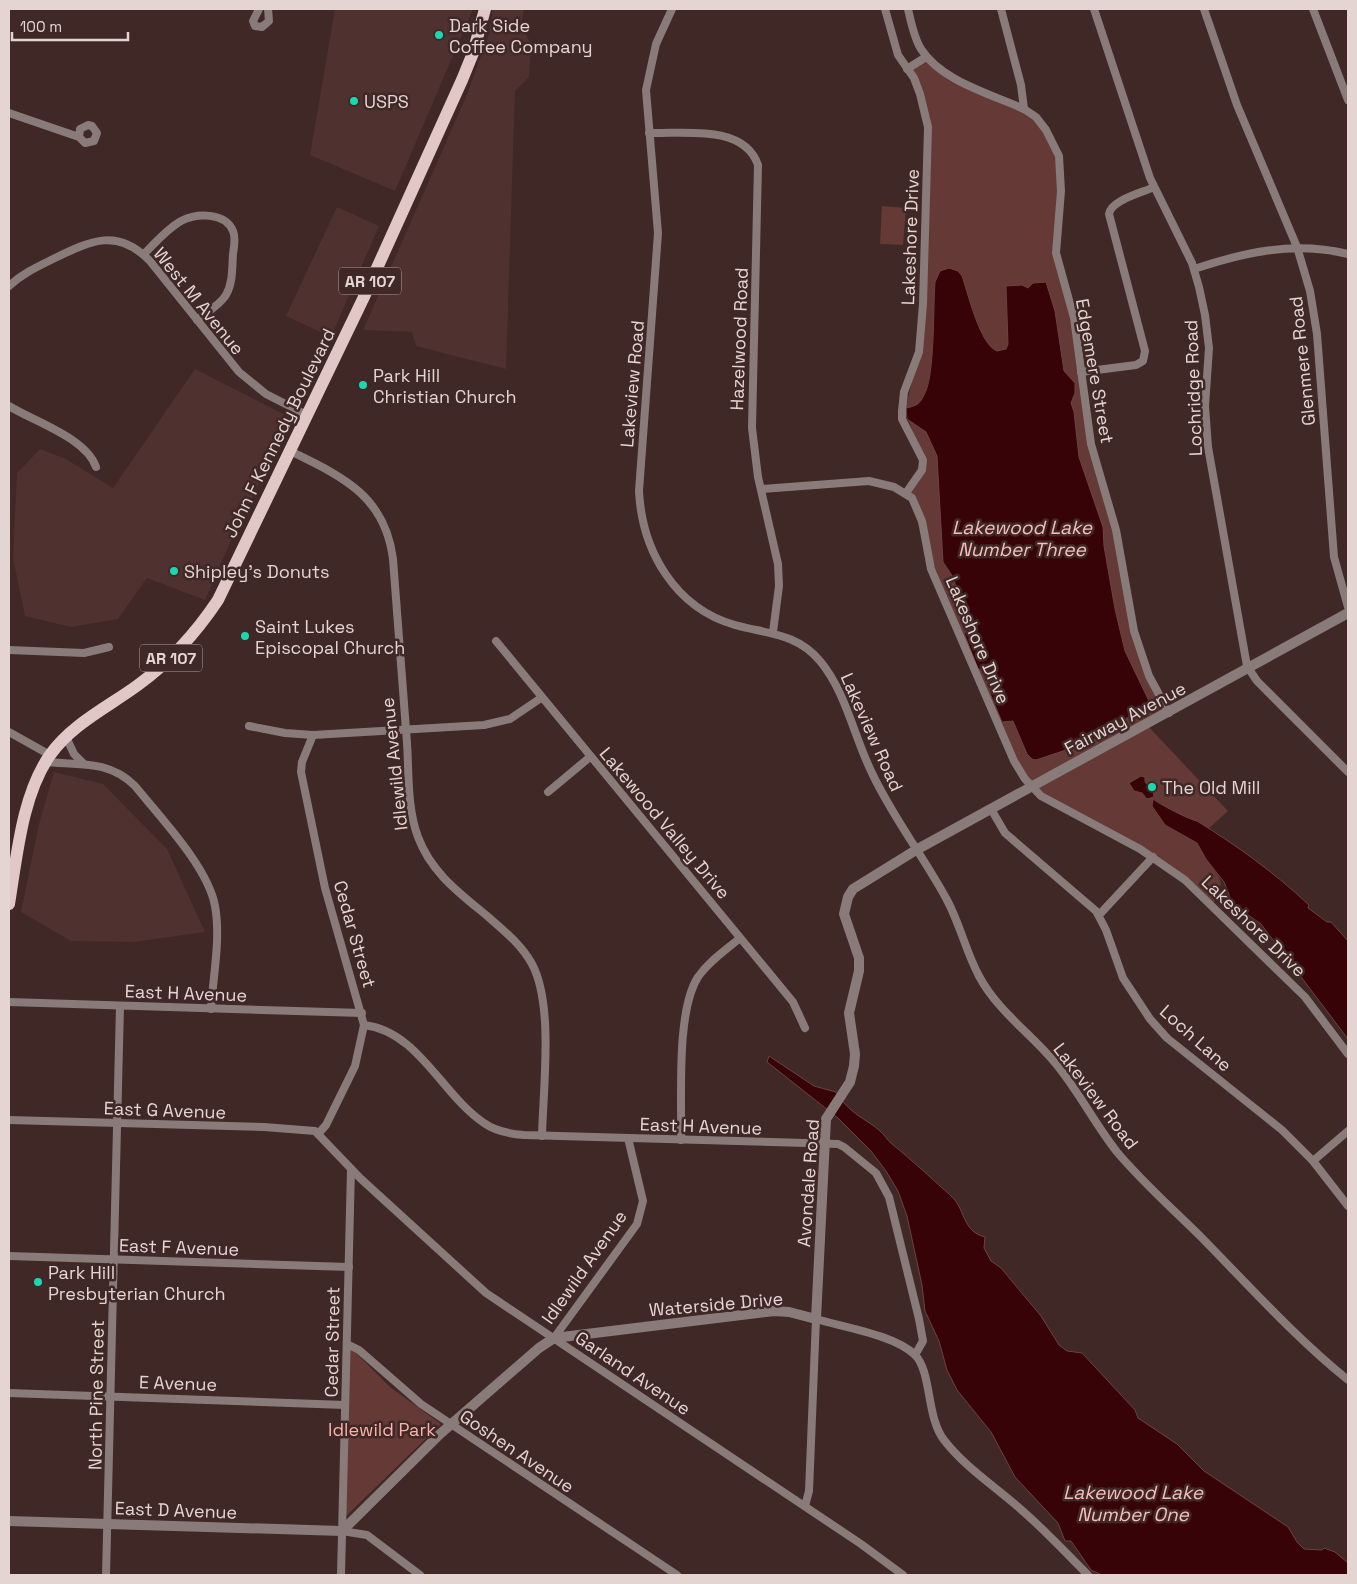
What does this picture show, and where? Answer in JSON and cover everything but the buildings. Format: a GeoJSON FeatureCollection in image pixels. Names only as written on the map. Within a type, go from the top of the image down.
{"type":"FeatureCollection","features":[{"type":"Feature","properties":{"kind":"main road","name":"John F Kennedy Boulevard"},"geometry":{"type":"LineString","coordinates":[[9,904],[28,803],[36,780],[48,758],[66,736],[156,672],[195,632],[218,600],[363,299],[462,80],[473,53],[485,9]]}},
{"type":"Feature","properties":{"kind":"street"},"geometry":{"type":"LineString","coordinates":[[259,9],[253,21],[256,26],[262,28],[269,21],[268,9]]}},
{"type":"Feature","properties":{"kind":"street","name":"Lakeview Road"},"geometry":{"type":"LineString","coordinates":[[672,9],[656,44],[649,68],[646,101],[658,233],[639,491],[642,520],[647,540],[659,566],[682,595],[698,608],[719,620],[741,627],[773,632],[797,642],[822,663],[835,684],[882,794],[949,904],[971,959],[986,989],[1003,1010],[1056,1064],[1120,1156],[1291,1329],[1348,1380]]}},
{"type":"Feature","properties":{"kind":"street","name":"Lakeshore Drive"},"geometry":{"type":"LineString","coordinates":[[885,9],[898,55],[914,78],[925,111],[928,153],[919,352],[902,403],[902,419],[923,460],[922,470],[906,493],[919,510],[929,563],[1014,761],[1034,790],[1055,804],[1153,857],[1192,886],[1284,975],[1322,1018],[1348,1054]]}},
{"type":"Feature","properties":{"kind":"street"},"geometry":{"type":"LineString","coordinates":[[908,9],[919,45],[926,57],[934,64],[975,89],[1024,109],[1021,85],[1001,9]]}},
{"type":"Feature","properties":{"kind":"street","name":"Lochridge Road"},"geometry":{"type":"LineString","coordinates":[[1094,9],[1154,187],[1194,269],[1208,330],[1205,424],[1208,447],[1249,669],[1257,681],[1348,772]]}},
{"type":"Feature","properties":{"kind":"street","name":"Glenmere Road"},"geometry":{"type":"LineString","coordinates":[[1204,9],[1236,105],[1297,247],[1314,309],[1334,557],[1348,607]]}},
{"type":"Feature","properties":{"kind":"street"},"geometry":{"type":"LineString","coordinates":[[1312,9],[1348,100]]}},
{"type":"Feature","properties":{"kind":"street"},"geometry":{"type":"LineString","coordinates":[[907,69],[926,57]]}},
{"type":"Feature","properties":{"kind":"street","name":"Edgemere Street"},"geometry":{"type":"LineString","coordinates":[[1024,109],[1036,117],[1046,130],[1059,156],[1060,191],[1056,253],[1059,271],[1074,318],[1092,444],[1116,530],[1134,631],[1149,676],[1169,713]]}},
{"type":"Feature","properties":{"kind":"street"},"geometry":{"type":"LineString","coordinates":[[9,113],[79,137]]}},
{"type":"Feature","properties":{"kind":"street","name":"Hazelwood Road"},"geometry":{"type":"LineString","coordinates":[[649,133],[732,138],[749,148],[758,165],[752,428],[761,489],[779,577],[773,632]]}},
{"type":"Feature","properties":{"kind":"street"},"geometry":{"type":"LineString","coordinates":[[1081,372],[1136,365],[1143,361],[1145,351],[1108,214],[1111,208],[1118,203],[1154,187]]}},
{"type":"Feature","properties":{"kind":"street"},"geometry":{"type":"LineString","coordinates":[[144,254],[165,233],[187,219],[209,216],[218,218],[230,226],[234,233],[234,244],[230,287],[221,301],[196,320]]}},
{"type":"Feature","properties":{"kind":"street","name":"West M Avenue"},"geometry":{"type":"LineString","coordinates":[[9,286],[28,271],[84,244],[96,240],[122,242],[144,254],[229,362],[249,382],[266,394],[307,415]]}},
{"type":"Feature","properties":{"kind":"street"},"geometry":{"type":"LineString","coordinates":[[1194,269],[1249,252],[1297,247],[1348,254]]}},
{"type":"Feature","properties":{"kind":"street"},"geometry":{"type":"LineString","coordinates":[[9,406],[80,445],[93,458],[96,467]]}},
{"type":"Feature","properties":{"kind":"street","name":"Idlewild Avenue"},"geometry":{"type":"LineString","coordinates":[[290,450],[345,479],[366,498],[384,525],[393,559],[412,817],[424,852],[436,870],[450,886],[523,950],[539,979],[545,1005],[542,1136]]}},
{"type":"Feature","properties":{"kind":"street"},"geometry":{"type":"LineString","coordinates":[[761,489],[869,482],[894,487],[906,493]]}},
{"type":"Feature","properties":{"kind":"street","name":"Fairway Avenue"},"geometry":{"type":"LineString","coordinates":[[916,850],[1169,713],[1348,613]]}},
{"type":"Feature","properties":{"kind":"street","name":"Lakewood Valley Drive"},"geometry":{"type":"LineString","coordinates":[[496,641],[793,1002],[804,1028]]}},
{"type":"Feature","properties":{"kind":"street"},"geometry":{"type":"LineString","coordinates":[[9,650],[84,653],[109,647]]}},
{"type":"Feature","properties":{"kind":"street"},"geometry":{"type":"LineString","coordinates":[[249,726],[285,733],[313,735],[503,722],[520,714],[542,698]]}},
{"type":"Feature","properties":{"kind":"street"},"geometry":{"type":"LineString","coordinates":[[9,732],[48,758],[84,763],[113,770],[135,786],[207,882],[215,906],[216,920],[211,1009]]}},
{"type":"Feature","properties":{"kind":"street","name":"Cedar Street"},"geometry":{"type":"LineString","coordinates":[[313,735],[302,762],[301,772],[325,888],[364,1025],[355,1066],[326,1125],[318,1134]]}},
{"type":"Feature","properties":{"kind":"street"},"geometry":{"type":"LineString","coordinates":[[66,736],[77,759],[84,763]]}},
{"type":"Feature","properties":{"kind":"street"},"geometry":{"type":"LineString","coordinates":[[548,792],[590,757]]}},
{"type":"Feature","properties":{"kind":"street","name":"Loch Lane"},"geometry":{"type":"LineString","coordinates":[[990,810],[1005,833],[1087,902],[1099,915],[1124,978],[1150,1019],[1167,1038],[1267,1117],[1313,1161],[1348,1206]]}},
{"type":"Feature","properties":{"kind":"street","name":"Avondale Road"},"geometry":{"type":"LineString","coordinates":[[805,1506],[808,1491],[824,1144],[828,1113],[850,1082],[855,1054],[849,1013],[859,971],[856,948],[847,927],[845,904],[858,884],[916,850]]}},
{"type":"Feature","properties":{"kind":"street"},"geometry":{"type":"LineString","coordinates":[[1099,915],[1153,857]]}},
{"type":"Feature","properties":{"kind":"street"},"geometry":{"type":"LineString","coordinates":[[680,1140],[684,1022],[688,998],[704,970],[740,938]]}},
{"type":"Feature","properties":{"kind":"street","name":"East H Avenue"},"geometry":{"type":"LineString","coordinates":[[9,1002],[362,1014]]}},
{"type":"Feature","properties":{"kind":"street","name":"North Pine Street"},"geometry":{"type":"LineString","coordinates":[[106,1575],[120,1006]]}},
{"type":"Feature","properties":{"kind":"street","name":"East H Avenue"},"geometry":{"type":"LineString","coordinates":[[364,1025],[385,1030],[414,1051],[470,1112],[483,1122],[499,1130],[542,1136],[838,1144],[859,1158],[876,1173],[889,1197],[923,1341],[916,1355]]}},
{"type":"Feature","properties":{"kind":"street","name":"East G Avenue"},"geometry":{"type":"LineString","coordinates":[[9,1120],[300,1129],[315,1131],[318,1134]]}},
{"type":"Feature","properties":{"kind":"street"},"geometry":{"type":"LineString","coordinates":[[1313,1161],[1348,1131]]}},
{"type":"Feature","properties":{"kind":"street","name":"Garland Avenue"},"geometry":{"type":"LineString","coordinates":[[318,1134],[351,1169],[486,1293],[805,1506],[903,1575]]}},
{"type":"Feature","properties":{"kind":"street","name":"Idlewild Avenue"},"geometry":{"type":"LineString","coordinates":[[342,1531],[451,1424],[539,1348],[554,1338],[637,1224],[643,1201],[628,1138]]}},
{"type":"Feature","properties":{"kind":"street","name":"Cedar Street"},"geometry":{"type":"LineString","coordinates":[[341,1575],[351,1169]]}},
{"type":"Feature","properties":{"kind":"street","name":"East F Avenue"},"geometry":{"type":"LineString","coordinates":[[9,1256],[349,1267]]}},
{"type":"Feature","properties":{"kind":"street","name":"Waterside Drive"},"geometry":{"type":"LineString","coordinates":[[554,1338],[774,1312],[789,1312],[898,1344],[916,1355]]}},
{"type":"Feature","properties":{"kind":"street","name":"Goshen Avenue"},"geometry":{"type":"LineString","coordinates":[[347,1344],[359,1350],[400,1388],[451,1424],[677,1575]]}},
{"type":"Feature","properties":{"kind":"street"},"geometry":{"type":"LineString","coordinates":[[916,1355],[923,1367],[933,1418],[944,1439],[960,1458],[1038,1524],[1088,1575]]}},
{"type":"Feature","properties":{"kind":"street","name":"E Avenue"},"geometry":{"type":"LineString","coordinates":[[9,1393],[345,1405]]}},
{"type":"Feature","properties":{"kind":"street","name":"East D Avenue"},"geometry":{"type":"LineString","coordinates":[[9,1521],[342,1531]]}},
{"type":"Feature","properties":{"kind":"street"},"geometry":{"type":"LineString","coordinates":[[342,1531],[367,1535],[420,1575]]}},
{"type":"Feature","properties":{"kind":"shaded area"},"geometry":{"type":"Polygon","coordinates":[[[335,9],[473,9],[395,191],[310,155],[335,9]]]}},
{"type":"Feature","properties":{"kind":"shaded area"},"geometry":{"type":"Polygon","coordinates":[[[493,9],[524,9],[521,27],[531,43],[529,77],[515,91],[506,369],[416,346],[412,332],[363,330],[466,97],[489,34],[493,9]]]}},
{"type":"Feature","properties":{"kind":"shaded area"},"geometry":{"type":"Polygon","coordinates":[[[337,207],[379,226],[331,337],[286,316],[337,207]]]}},
{"type":"Feature","properties":{"kind":"shaded area"},"geometry":{"type":"Polygon","coordinates":[[[195,369],[293,419],[236,529],[205,600],[147,578],[118,619],[71,627],[25,616],[13,558],[17,473],[40,449],[66,459],[113,488],[195,369]]]}},
{"type":"Feature","properties":{"kind":"shaded area"},"geometry":{"type":"Polygon","coordinates":[[[54,772],[103,784],[167,849],[205,932],[134,942],[71,941],[21,912],[39,824],[54,772]]]}},
{"type":"Feature","properties":{"kind":"green space"},"geometry":{"type":"Polygon","coordinates":[[[926,57],[960,80],[1024,109],[1052,138],[1061,191],[1056,253],[1069,300],[1087,422],[1111,505],[1130,618],[1149,676],[1169,713],[1148,726],[1228,811],[1209,828],[1200,849],[1219,877],[1221,884],[1213,905],[1173,871],[1030,786],[976,673],[906,493],[922,470],[922,455],[905,411],[915,368],[924,270],[928,127],[907,69],[926,57]]]}},
{"type":"Feature","properties":{"kind":"green space"},"geometry":{"type":"Polygon","coordinates":[[[882,206],[906,208],[903,245],[880,244],[882,206]]]}},
{"type":"Feature","properties":{"kind":"green space","name":"Idlewild Park"},"geometry":{"type":"Polygon","coordinates":[[[347,1344],[390,1387],[441,1424],[346,1516],[347,1344]]]}},
{"type":"Feature","properties":{"kind":"water","name":"Lakewood Lake Number Three"},"geometry":{"type":"Polygon","coordinates":[[[949,268],[958,271],[962,276],[980,329],[991,347],[997,351],[1006,349],[1008,344],[1006,286],[1022,285],[1028,288],[1033,283],[1046,282],[1055,311],[1064,371],[1075,383],[1075,393],[1071,403],[1074,412],[1079,457],[1103,527],[1104,546],[1115,609],[1125,651],[1149,701],[1129,717],[1105,729],[1103,736],[1092,740],[1087,739],[1063,751],[1036,760],[1027,754],[1013,721],[1002,722],[990,693],[998,689],[987,670],[978,669],[964,633],[972,630],[962,613],[953,577],[943,562],[937,456],[926,432],[907,419],[906,408],[919,403],[928,386],[932,358],[935,282],[940,271],[949,268]]]}},
{"type":"Feature","properties":{"kind":"water"},"geometry":{"type":"Polygon","coordinates":[[[1141,776],[1145,777],[1145,782],[1153,790],[1154,797],[1147,799],[1142,793],[1134,791],[1129,783],[1141,776]]]}},
{"type":"Feature","properties":{"kind":"water"},"geometry":{"type":"Polygon","coordinates":[[[1153,799],[1175,812],[1197,821],[1255,860],[1296,893],[1309,905],[1308,908],[1327,922],[1331,922],[1348,941],[1348,1039],[1261,924],[1241,910],[1231,900],[1224,882],[1206,859],[1197,843],[1165,825],[1152,806],[1153,799]]]}},
{"type":"Feature","properties":{"kind":"water","name":"Lakewood Lake Number One"},"geometry":{"type":"Polygon","coordinates":[[[769,1056],[814,1086],[836,1092],[851,1110],[879,1130],[950,1195],[959,1206],[972,1230],[985,1237],[984,1248],[991,1261],[1001,1268],[1041,1316],[1059,1345],[1067,1351],[1082,1353],[1135,1410],[1138,1418],[1177,1444],[1204,1471],[1288,1527],[1297,1542],[1304,1549],[1322,1550],[1324,1548],[1335,1552],[1348,1563],[1348,1575],[1102,1575],[1091,1570],[1071,1541],[1065,1541],[1058,1523],[1015,1477],[991,1432],[957,1390],[947,1370],[939,1341],[925,1311],[922,1285],[907,1216],[898,1191],[886,1171],[871,1151],[838,1118],[767,1062],[769,1056]]]}},
{"type":"Feature","properties":{"kind":"place","name":"Dark Side Coffee Company"},"geometry":{"type":"Point","coordinates":[439,35]}},
{"type":"Feature","properties":{"kind":"place","name":"USPS"},"geometry":{"type":"Point","coordinates":[354,101]}},
{"type":"Feature","properties":{"kind":"place","name":"Park Hill Christian Church"},"geometry":{"type":"Point","coordinates":[363,385]}},
{"type":"Feature","properties":{"kind":"place","name":"Shipley's Donuts"},"geometry":{"type":"Point","coordinates":[174,571]}},
{"type":"Feature","properties":{"kind":"place","name":"Saint Lukes Episcopal Church"},"geometry":{"type":"Point","coordinates":[245,636]}},
{"type":"Feature","properties":{"kind":"place","name":"The Old Mill"},"geometry":{"type":"Point","coordinates":[1152,787]}},
{"type":"Feature","properties":{"kind":"place","name":"Park Hill Presbyterian Church"},"geometry":{"type":"Point","coordinates":[38,1282]}}]}
